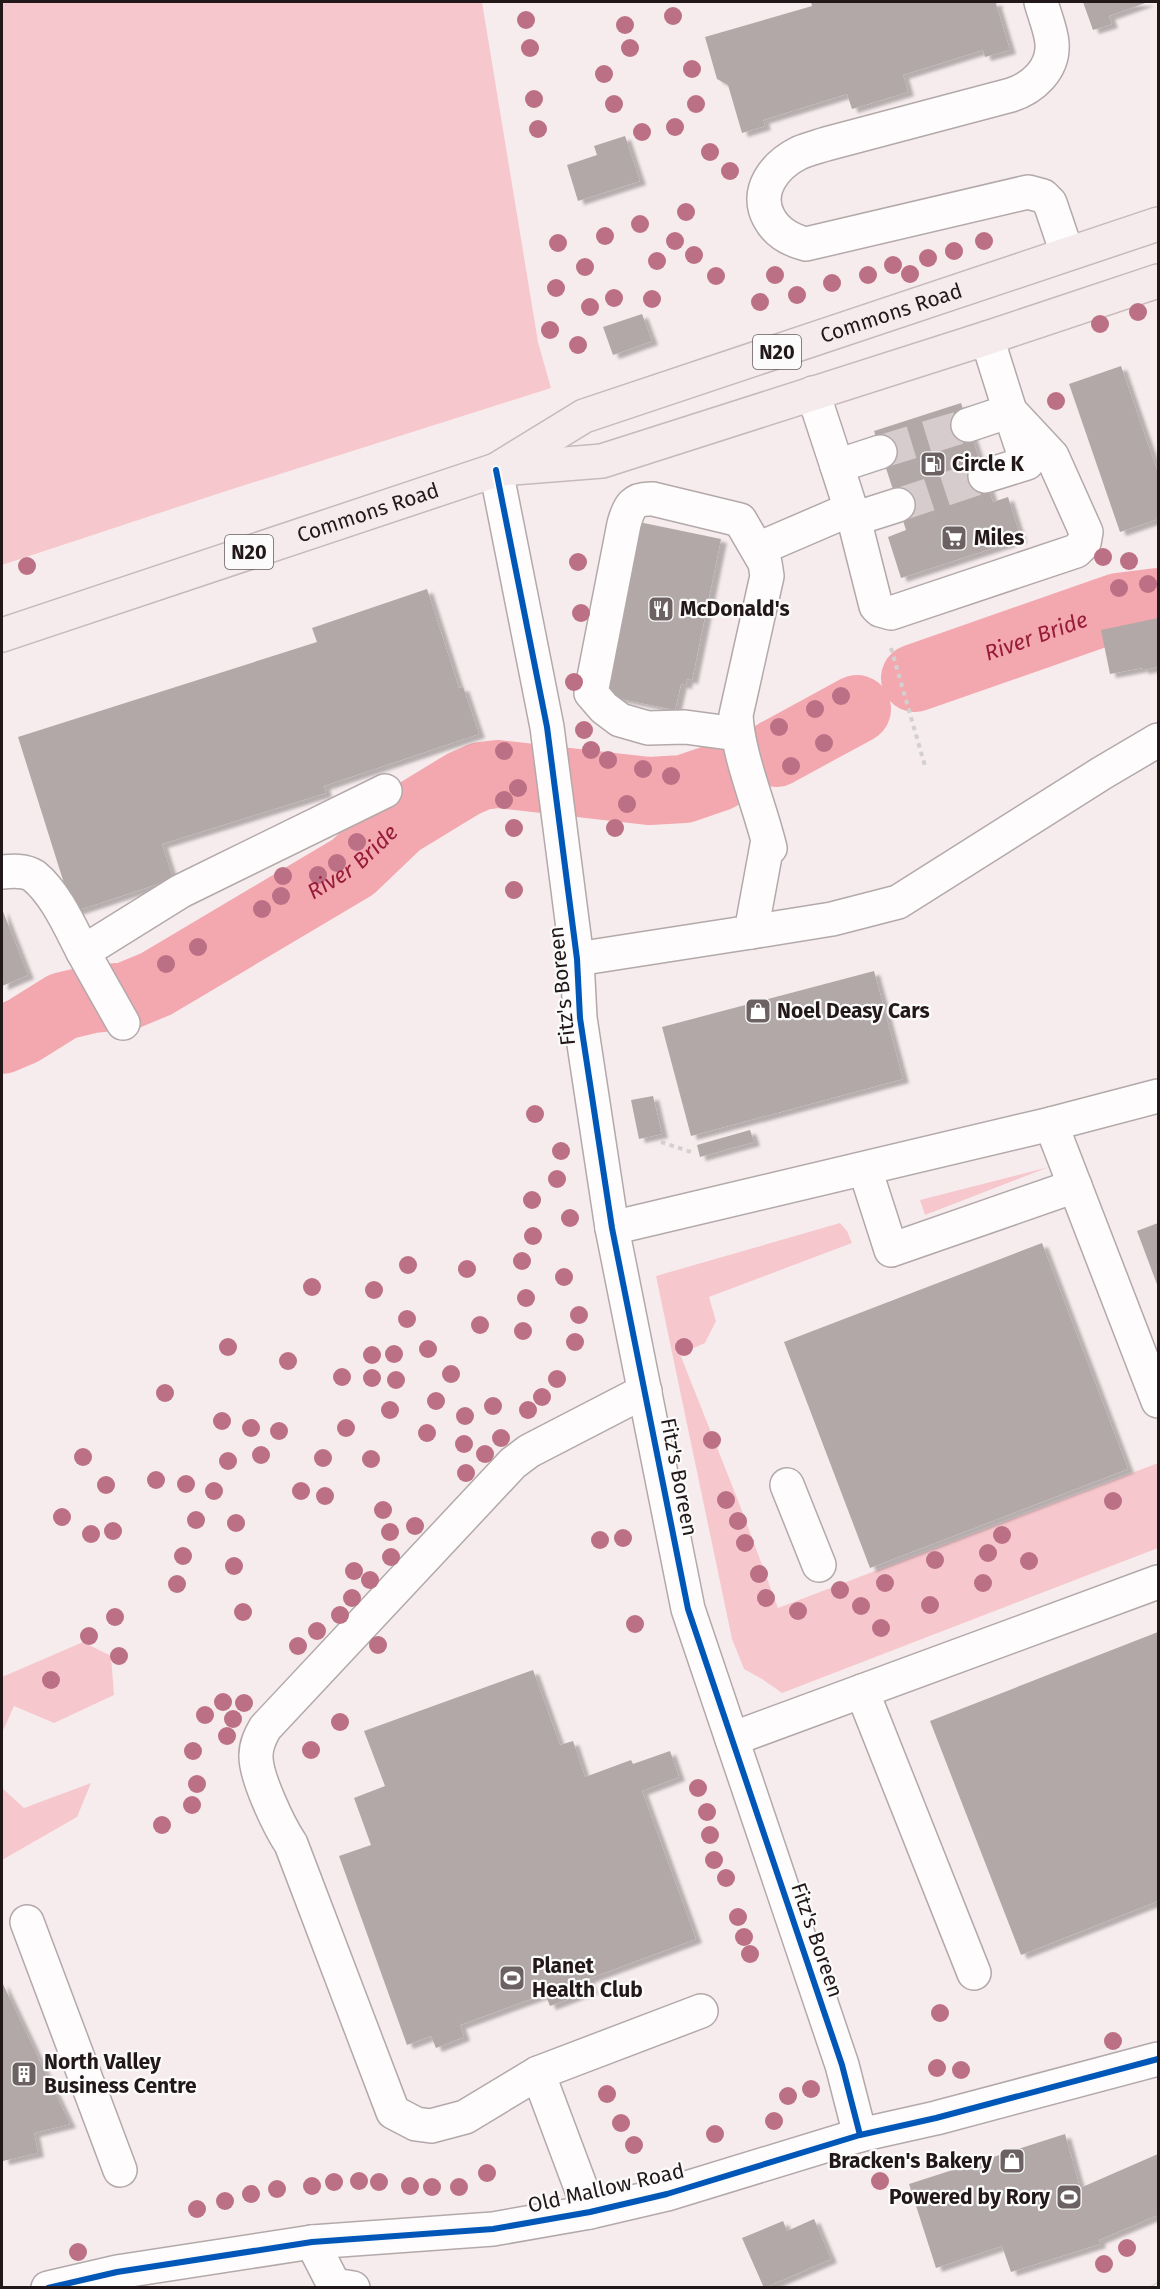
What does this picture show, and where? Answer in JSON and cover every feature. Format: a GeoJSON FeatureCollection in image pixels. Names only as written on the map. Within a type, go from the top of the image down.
{"type":"FeatureCollection","features":[{"type":"Feature","properties":{"kind":"highway","name":"Commons Road"},"geometry":{"type":"LineString","coordinates":[[2,635],[496,470],[584,416],[1158,224]]}},
{"type":"Feature","properties":{"kind":"highway","name":"Commons Road"},"geometry":{"type":"LineString","coordinates":[[496,470],[603,461],[1158,281]]}},
{"type":"Feature","properties":{"kind":"street"},"geometry":{"type":"LineString","coordinates":[[1041,2],[1053,43],[1051,60],[1032,85],[1011,95],[826,144],[798,154],[777,170],[766,183],[763,199],[766,213],[772,224],[782,234],[794,241],[806,244],[1028,192],[1042,196],[1050,203],[1067,253]]}},
{"type":"Feature","properties":{"kind":"street"},"geometry":{"type":"LineString","coordinates":[[985,476],[1027,463],[987,338]]}},
{"type":"Feature","properties":{"kind":"street"},"geometry":{"type":"LineString","coordinates":[[813,393],[852,514],[876,606],[880,610],[891,613],[1076,551],[1084,543],[1086,532],[1052,456],[1010,411]]}},
{"type":"Feature","properties":{"kind":"street"},"geometry":{"type":"LineString","coordinates":[[968,425],[1010,411]]}},
{"type":"Feature","properties":{"kind":"street"},"geometry":{"type":"LineString","coordinates":[[837,466],[880,452]]}},
{"type":"Feature","properties":{"kind":"street","name":"Fitz's Boreen"},"geometry":{"type":"LineString","coordinates":[[496,470],[547,728],[577,959],[580,1018],[612,1228],[688,1609],[842,2065],[860,2135]]}},
{"type":"Feature","properties":{"kind":"street"},"geometry":{"type":"LineString","coordinates":[[737,734],[685,727],[648,728],[620,720],[604,708],[591,693],[624,524],[636,501],[653,499],[740,520],[765,564],[767,576],[736,715],[737,734],[770,848],[767,845],[752,932]]}},
{"type":"Feature","properties":{"kind":"street"},"geometry":{"type":"LineString","coordinates":[[758,549],[852,514],[898,505]]}},
{"type":"Feature","properties":{"kind":"street"},"geometry":{"type":"LineString","coordinates":[[577,959],[832,919],[898,902],[1158,740]]}},
{"type":"Feature","properties":{"kind":"street"},"geometry":{"type":"LineString","coordinates":[[89,962],[181,891],[385,791]]}},
{"type":"Feature","properties":{"kind":"street"},"geometry":{"type":"LineString","coordinates":[[2,872],[15,870],[32,875],[49,893],[123,1023]]}},
{"type":"Feature","properties":{"kind":"street"},"geometry":{"type":"LineString","coordinates":[[612,1228],[865,1169],[1158,1096]]}},
{"type":"Feature","properties":{"kind":"street"},"geometry":{"type":"LineString","coordinates":[[1051,1124],[1158,1401]]}},
{"type":"Feature","properties":{"kind":"street"},"geometry":{"type":"LineString","coordinates":[[865,1169],[891,1250],[1075,1186]]}},
{"type":"Feature","properties":{"kind":"street"},"geometry":{"type":"LineString","coordinates":[[645,1391],[529,1451],[513,1463],[265,1728],[258,1741],[257,1768],[279,1827],[291,1844],[393,2112],[416,2124],[430,2126],[447,2123],[465,2117],[538,2073],[701,2011]]}},
{"type":"Feature","properties":{"kind":"street"},"geometry":{"type":"LineString","coordinates":[[787,1485],[819,1565]]}},
{"type":"Feature","properties":{"kind":"street"},"geometry":{"type":"LineString","coordinates":[[732,1739],[1158,1582]]}},
{"type":"Feature","properties":{"kind":"street"},"geometry":{"type":"LineString","coordinates":[[862,1691],[974,1972]]}},
{"type":"Feature","properties":{"kind":"street"},"geometry":{"type":"LineString","coordinates":[[27,1922],[120,2170]]}},
{"type":"Feature","properties":{"kind":"street","name":"Old Mallow Road"},"geometry":{"type":"LineString","coordinates":[[48,2288],[117,2272],[312,2242],[493,2229],[590,2212],[667,2194],[860,2135],[936,2118],[1158,2059]]}},
{"type":"Feature","properties":{"kind":"street"},"geometry":{"type":"LineString","coordinates":[[538,2073],[590,2212]]}},
{"type":"Feature","properties":{"kind":"street"},"geometry":{"type":"LineString","coordinates":[[312,2242],[334,2285],[353,2288]]}},
{"type":"Feature","properties":{"kind":"path"},"geometry":{"type":"LineString","coordinates":[[880,610],[925,766]]}},
{"type":"Feature","properties":{"kind":"path"},"geometry":{"type":"LineString","coordinates":[[661,1142],[691,1152]]}},
{"type":"Feature","properties":{"kind":"shaded area"},"geometry":{"type":"Polygon","coordinates":[[[2,2],[482,2],[538,342],[551,388],[2,565],[2,2]]]}},
{"type":"Feature","properties":{"kind":"shaded area"},"geometry":{"type":"Polygon","coordinates":[[[1049,1167],[925,1215],[920,1200],[1049,1167]]]}},
{"type":"Feature","properties":{"kind":"shaded area"},"geometry":{"type":"Polygon","coordinates":[[[840,1223],[847,1231],[852,1243],[709,1297],[716,1321],[705,1343],[680,1354],[778,1608],[1158,1463],[1158,1548],[782,1693],[744,1669],[732,1639],[656,1276],[840,1223]]]}},
{"type":"Feature","properties":{"kind":"shaded area"},"geometry":{"type":"Polygon","coordinates":[[[83,1642],[111,1656],[114,1695],[54,1723],[14,1706],[2,1733],[2,1677],[83,1642]]]}},
{"type":"Feature","properties":{"kind":"shaded area"},"geometry":{"type":"Polygon","coordinates":[[[91,1783],[77,1817],[2,1860],[2,1788],[24,1808],[91,1783]]]}},
{"type":"Feature","properties":{"kind":"building"},"geometry":{"type":"Polygon","coordinates":[[[811,2],[998,2],[996,4],[1010,50],[985,57],[983,50],[903,75],[908,92],[852,109],[847,94],[763,120],[765,126],[742,133],[728,85],[717,79],[705,37],[812,6],[811,2]]]}},
{"type":"Feature","properties":{"kind":"building"},"geometry":{"type":"Polygon","coordinates":[[[1083,2],[1148,2],[1109,16],[1112,24],[1093,30],[1083,2]]]}},
{"type":"Feature","properties":{"kind":"building"},"geometry":{"type":"Polygon","coordinates":[[[625,136],[640,181],[578,201],[567,165],[597,155],[594,146],[625,136]]]}},
{"type":"Feature","properties":{"kind":"building"},"geometry":{"type":"Polygon","coordinates":[[[642,314],[652,341],[613,355],[603,327],[642,314]]]}},
{"type":"Feature","properties":{"kind":"building"},"geometry":{"type":"Polygon","coordinates":[[[1121,366],[1158,473],[1158,519],[1120,532],[1069,384],[1121,366]]]}},
{"type":"Feature","properties":{"kind":"building","name":"Circle K"},"geometry":{"type":"Polygon","coordinates":[[[961,403],[993,502],[1008,497],[1021,539],[901,578],[888,537],[906,530],[874,431],[961,403]]]}},
{"type":"Feature","properties":{"kind":"building","name":"McDonald's"},"geometry":{"type":"Polygon","coordinates":[[[634,521],[721,539],[692,680],[687,679],[686,685],[681,684],[675,710],[597,694],[634,521]]]}},
{"type":"Feature","properties":{"kind":"building"},"geometry":{"type":"Polygon","coordinates":[[[427,589],[459,688],[463,687],[479,734],[324,786],[326,793],[162,844],[173,879],[73,912],[18,737],[317,642],[312,628],[427,589]]]}},
{"type":"Feature","properties":{"kind":"building"},"geometry":{"type":"Polygon","coordinates":[[[1158,618],[1158,667],[1110,674],[1101,630],[1158,618]]]}},
{"type":"Feature","properties":{"kind":"building"},"geometry":{"type":"Polygon","coordinates":[[[2,909],[28,975],[2,986],[2,909]]]}},
{"type":"Feature","properties":{"kind":"building"},"geometry":{"type":"Polygon","coordinates":[[[874,971],[903,1079],[691,1136],[662,1027],[874,971]]]}},
{"type":"Feature","properties":{"kind":"building"},"geometry":{"type":"Polygon","coordinates":[[[653,1096],[662,1134],[639,1139],[631,1100],[653,1096]]]}},
{"type":"Feature","properties":{"kind":"building"},"geometry":{"type":"Polygon","coordinates":[[[750,1130],[754,1142],[700,1157],[697,1145],[750,1130]]]}},
{"type":"Feature","properties":{"kind":"building"},"geometry":{"type":"Polygon","coordinates":[[[1158,1223],[1158,1287],[1137,1231],[1158,1223]]]}},
{"type":"Feature","properties":{"kind":"building"},"geometry":{"type":"Polygon","coordinates":[[[1042,1243],[1128,1469],[870,1568],[784,1342],[1042,1243]]]}},
{"type":"Feature","properties":{"kind":"building"},"geometry":{"type":"Polygon","coordinates":[[[1158,1632],[1158,1901],[1021,1955],[930,1721],[1158,1632]]]}},
{"type":"Feature","properties":{"kind":"building"},"geometry":{"type":"Polygon","coordinates":[[[533,1670],[560,1745],[573,1741],[585,1777],[631,1760],[633,1764],[670,1751],[679,1777],[642,1791],[696,1939],[588,1979],[592,1990],[550,2006],[545,1994],[460,2025],[464,2037],[436,2048],[431,2036],[407,2045],[339,1856],[371,1845],[354,1798],[385,1786],[364,1731],[533,1670]]]}},
{"type":"Feature","properties":{"kind":"building","name":"North Valley Business Centre"},"geometry":{"type":"Polygon","coordinates":[[[2,1982],[70,2124],[34,2133],[38,2153],[3,2161],[2,2155],[2,1982]]]}},
{"type":"Feature","properties":{"kind":"building"},"geometry":{"type":"Polygon","coordinates":[[[1065,2134],[1080,2188],[1158,2154],[1158,2215],[1099,2240],[1100,2244],[1011,2272],[1002,2246],[936,2268],[909,2184],[1065,2134]]]}},
{"type":"Feature","properties":{"kind":"building"},"geometry":{"type":"Polygon","coordinates":[[[814,2219],[831,2259],[764,2288],[742,2238],[783,2221],[787,2231],[814,2219]]]}},
{"type":"Feature","properties":{"kind":"waterway","name":"River Bride"},"geometry":{"type":"LineString","coordinates":[[915,678],[1118,607],[1158,602]]}},
{"type":"Feature","properties":{"kind":"waterway","name":"River Bride"},"geometry":{"type":"LineString","coordinates":[[776,753],[857,709]]}},
{"type":"Feature","properties":{"kind":"waterway","name":"River Bride"},"geometry":{"type":"LineString","coordinates":[[2,1040],[23,1031],[63,1006],[93,999],[127,996],[156,984],[353,867],[399,823],[463,784],[481,776],[498,774],[649,791],[684,789],[719,777]]}},
{"type":"Feature","properties":{"kind":"tunnel"},"geometry":{"type":"LineString","coordinates":[[880,452],[968,425]]}},
{"type":"Feature","properties":{"kind":"tunnel"},"geometry":{"type":"LineString","coordinates":[[898,505],[985,476]]}},
{"type":"Feature","properties":{"kind":"railway"},"geometry":{"type":"LineString","coordinates":[[1154,2288],[1158,2286]]}},
{"type":"Feature","properties":{"kind":"cycle path"},"geometry":{"type":"LineString","coordinates":[[496,470],[547,727],[577,959],[580,1018],[612,1228],[688,1609],[842,2065],[860,2135]]}},
{"type":"Feature","properties":{"kind":"cycle path"},"geometry":{"type":"LineString","coordinates":[[48,2288],[117,2272],[312,2242],[493,2229],[590,2212],[667,2194],[860,2135],[936,2118],[1158,2059]]}},
{"type":"Feature","properties":{"kind":"place","name":"Circle K"},"geometry":{"type":"Point","coordinates":[933,464]}},
{"type":"Feature","properties":{"kind":"place","name":"Miles"},"geometry":{"type":"Point","coordinates":[954,538]}},
{"type":"Feature","properties":{"kind":"place","name":"McDonald's"},"geometry":{"type":"Point","coordinates":[661,609]}},
{"type":"Feature","properties":{"kind":"place","name":"Noel Deasy Cars"},"geometry":{"type":"Point","coordinates":[758,1011]}},
{"type":"Feature","properties":{"kind":"place","name":"Planet Health Club"},"geometry":{"type":"Point","coordinates":[512,1978]}},
{"type":"Feature","properties":{"kind":"place","name":"North Valley Business Centre"},"geometry":{"type":"Point","coordinates":[24,2074]}},
{"type":"Feature","properties":{"kind":"place","name":"Bracken's Bakery"},"geometry":{"type":"Point","coordinates":[1012,2161]}},
{"type":"Feature","properties":{"kind":"place","name":"Powered by Rory"},"geometry":{"type":"Point","coordinates":[1069,2197]}}]}
